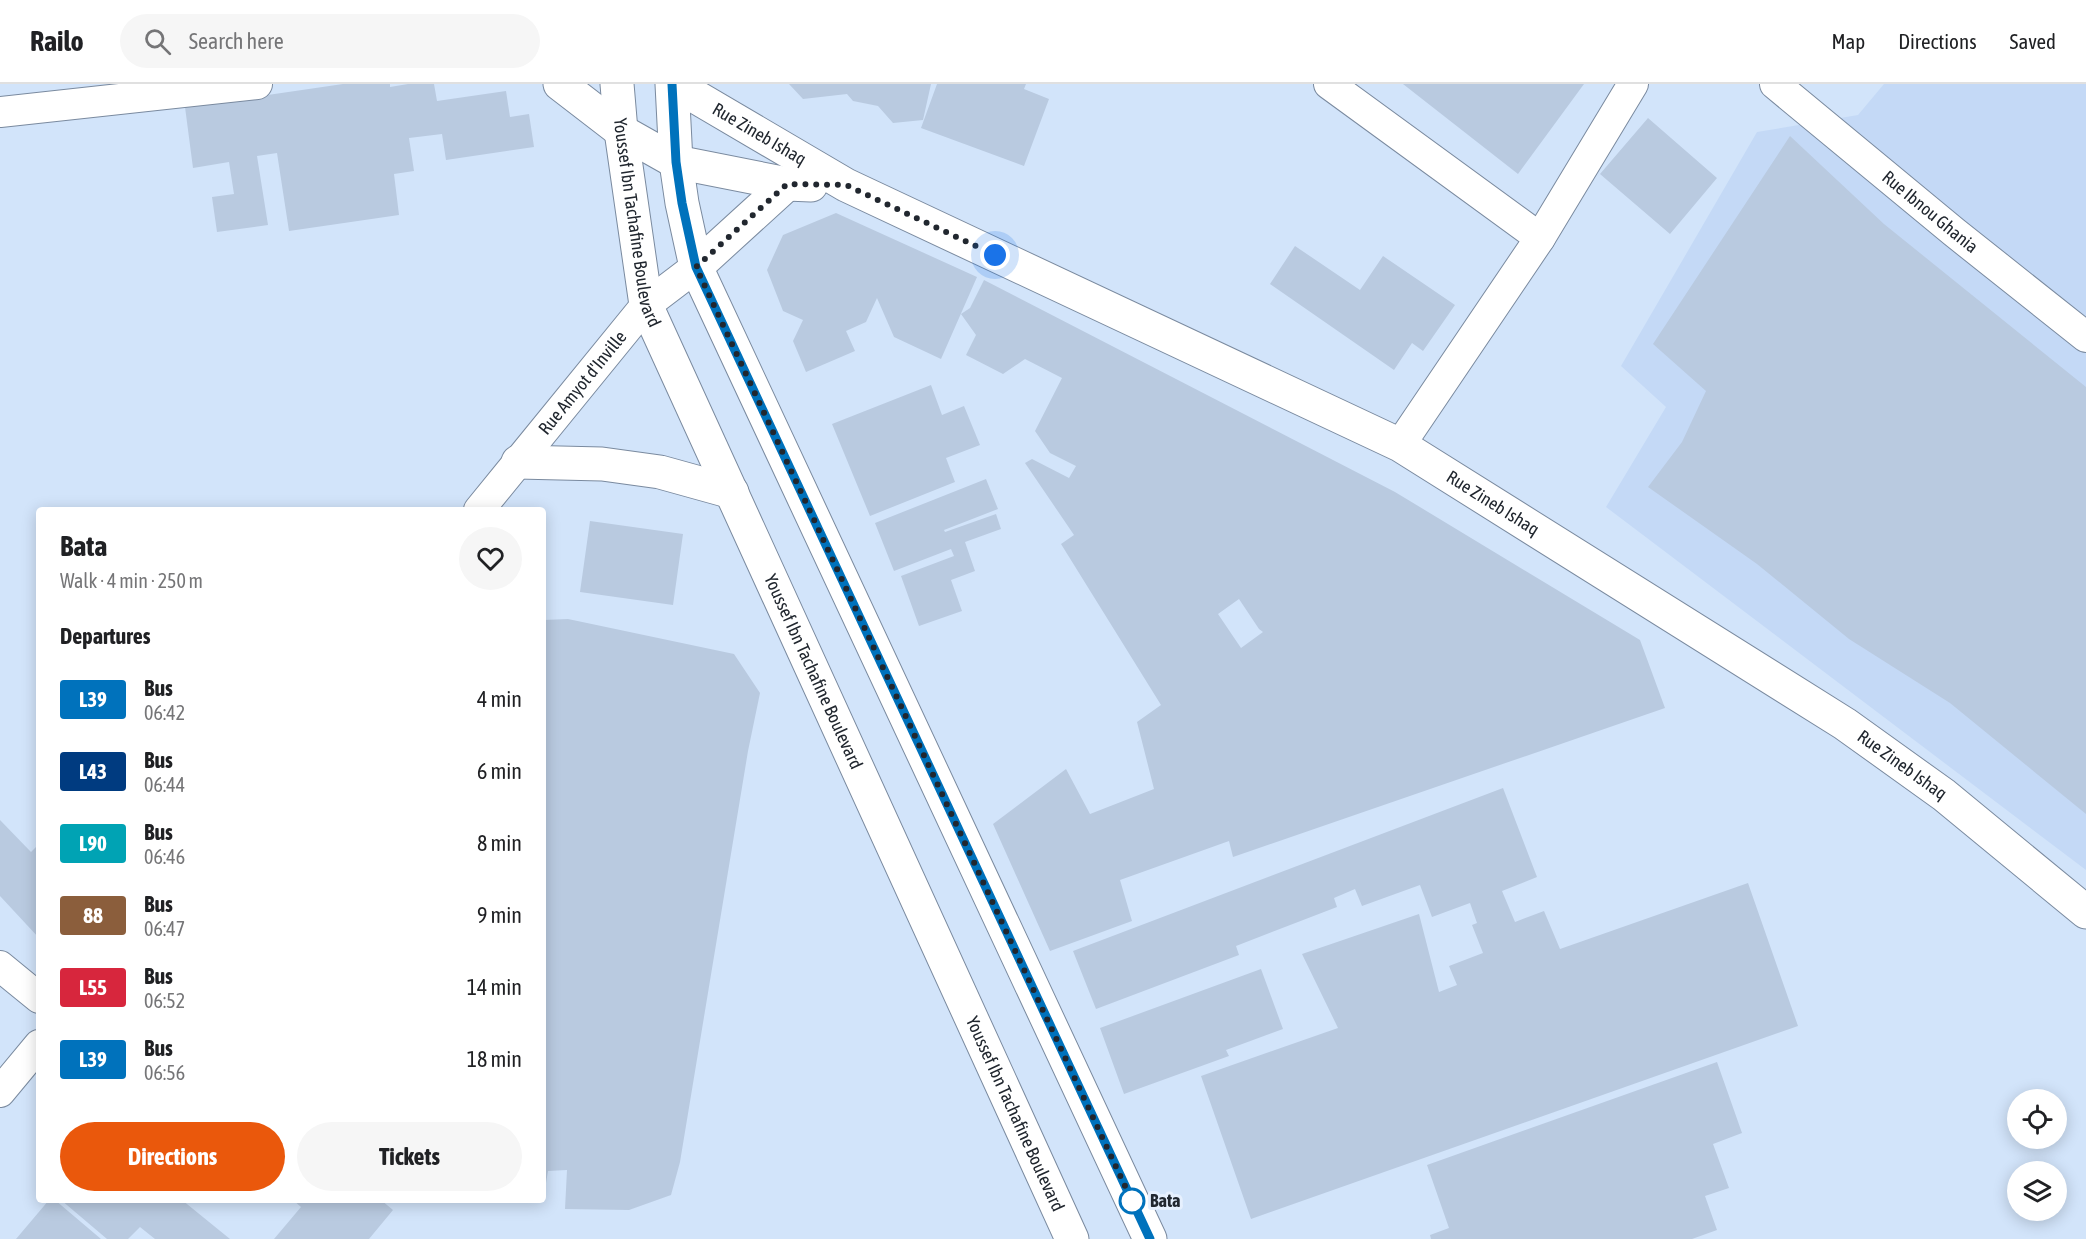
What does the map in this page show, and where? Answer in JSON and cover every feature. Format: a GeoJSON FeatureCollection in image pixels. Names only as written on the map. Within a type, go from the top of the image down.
{"type":"FeatureCollection","features":[{"type":"Feature","properties":{"kind":"main road","name":"Rue Zineb Ishaq"},"geometry":{"type":"LineString","coordinates":[[560,84],[621,131],[676,162],[787,184],[846,185]]}},
{"type":"Feature","properties":{"kind":"main road","name":"Youssef Ibn Tachafine Boulevard"},"geometry":{"type":"LineString","coordinates":[[617,84],[621,131],[646,305],[1072,1239]]}},
{"type":"Feature","properties":{"kind":"main road","name":"Rue Zineb Ishaq"},"geometry":{"type":"LineString","coordinates":[[673,84],[846,185],[1400,445],[1845,724],[1944,795],[2086,912]]}},
{"type":"Feature","properties":{"kind":"main road"},"geometry":{"type":"LineString","coordinates":[[673,84],[676,162],[696,267],[1150,1239]]}},
{"type":"Feature","properties":{"kind":"main road"},"geometry":{"type":"LineString","coordinates":[[696,267],[787,184]]}},
{"type":"Feature","properties":{"kind":"main road"},"geometry":{"type":"LineString","coordinates":[[518,462],[602,464],[660,472],[732,492]]}},
{"type":"Feature","properties":{"kind":"street"},"geometry":{"type":"LineString","coordinates":[[0,111],[180,88],[257,84]]}},
{"type":"Feature","properties":{"kind":"street"},"geometry":{"type":"LineString","coordinates":[[1329,84],[1540,238]]}},
{"type":"Feature","properties":{"kind":"street"},"geometry":{"type":"LineString","coordinates":[[1400,445],[1540,238],[1633,84]]}},
{"type":"Feature","properties":{"kind":"street","name":"Rue Ibnou Ghania"},"geometry":{"type":"LineString","coordinates":[[1775,84],[1954,232],[2086,337]]}},
{"type":"Feature","properties":{"kind":"street","name":"Rue Amyot d'Inville"},"geometry":{"type":"LineString","coordinates":[[481,507],[646,305],[696,267]]}},
{"type":"Feature","properties":{"kind":"street"},"geometry":{"type":"LineString","coordinates":[[0,966],[36,996]]}},
{"type":"Feature","properties":{"kind":"street"},"geometry":{"type":"LineString","coordinates":[[0,1092],[36,1049]]}},
{"type":"Feature","properties":{"kind":"shaded area"},"geometry":{"type":"Polygon","coordinates":[[[1884,84],[2086,84],[2086,870],[1606,507],[1666,407],[1621,366],[1757,132],[1858,115],[1884,84]]]}},
{"type":"Feature","properties":{"kind":"building"},"geometry":{"type":"Polygon","coordinates":[[[343,84],[390,84],[390,87],[434,84],[437,101],[506,91],[510,117],[529,114],[534,147],[446,160],[442,134],[409,138],[414,171],[394,174],[399,215],[289,231],[277,153],[257,156],[268,225],[217,232],[212,197],[234,194],[229,162],[193,168],[185,107],[343,84]]]}},
{"type":"Feature","properties":{"kind":"building"},"geometry":{"type":"Polygon","coordinates":[[[789,84],[931,84],[923,120],[893,123],[878,106],[853,101],[847,94],[803,99],[789,84]]]}},
{"type":"Feature","properties":{"kind":"building"},"geometry":{"type":"Polygon","coordinates":[[[937,84],[1026,84],[1024,89],[1049,99],[1024,166],[921,128],[937,84]]]}},
{"type":"Feature","properties":{"kind":"building"},"geometry":{"type":"Polygon","coordinates":[[[1403,84],[1584,84],[1518,174],[1403,84]]]}},
{"type":"Feature","properties":{"kind":"building"},"geometry":{"type":"Polygon","coordinates":[[[1648,118],[1717,178],[1670,234],[1600,174],[1648,118]]]}},
{"type":"Feature","properties":{"kind":"building"},"geometry":{"type":"Polygon","coordinates":[[[1790,136],[1884,224],[2086,387],[2086,814],[1950,703],[1849,639],[1757,564],[1648,487],[1682,442],[1706,391],[1653,344],[1790,136]]]}},
{"type":"Feature","properties":{"kind":"building"},"geometry":{"type":"Polygon","coordinates":[[[836,213],[977,277],[941,359],[894,337],[877,298],[866,322],[846,331],[855,351],[806,372],[793,341],[803,320],[783,311],[767,270],[783,235],[836,213]]]}},
{"type":"Feature","properties":{"kind":"building"},"geometry":{"type":"Polygon","coordinates":[[[1295,246],[1360,290],[1383,256],[1455,305],[1423,351],[1412,343],[1394,370],[1270,284],[1295,246]]]}},
{"type":"Feature","properties":{"kind":"building"},"geometry":{"type":"Polygon","coordinates":[[[984,280],[1395,492],[1640,640],[1665,708],[1233,857],[1229,841],[1120,880],[1132,921],[1050,951],[993,824],[1066,769],[1090,814],[1154,789],[1137,722],[1161,705],[1061,544],[1074,535],[1025,463],[1032,459],[1069,478],[1076,466],[1050,453],[1035,431],[1062,378],[1025,359],[1003,374],[966,355],[976,335],[961,314],[970,308],[984,280]],[[1239,599],[1218,614],[1241,648],[1263,632],[1239,599]]]}},
{"type":"Feature","properties":{"kind":"building"},"geometry":{"type":"Polygon","coordinates":[[[931,385],[942,415],[964,406],[980,445],[946,458],[955,482],[870,516],[832,424],[931,385]]]}},
{"type":"Feature","properties":{"kind":"building"},"geometry":{"type":"Polygon","coordinates":[[[986,479],[998,509],[944,530],[945,532],[996,514],[1001,529],[965,542],[975,571],[951,580],[962,611],[919,626],[901,576],[954,556],[951,549],[894,571],[875,523],[986,479]]]}},
{"type":"Feature","properties":{"kind":"building"},"geometry":{"type":"Polygon","coordinates":[[[590,521],[683,534],[673,605],[580,592],[590,521]]]}},
{"type":"Feature","properties":{"kind":"building"},"geometry":{"type":"Polygon","coordinates":[[[568,619],[734,654],[760,693],[748,751],[680,1162],[671,1195],[629,1210],[565,1209],[567,1170],[548,1171],[546,1183],[546,620],[568,619]]]}},
{"type":"Feature","properties":{"kind":"building"},"geometry":{"type":"Polygon","coordinates":[[[1503,788],[1537,877],[1502,891],[1515,922],[1544,911],[1560,949],[1748,883],[1798,1026],[1251,1219],[1201,1076],[1338,1028],[1302,954],[1419,914],[1439,992],[1457,985],[1449,966],[1483,953],[1472,925],[1477,923],[1470,903],[1432,917],[1420,885],[1362,906],[1355,889],[1334,898],[1337,907],[1236,946],[1239,955],[1096,1009],[1073,951],[1503,788]]]}},
{"type":"Feature","properties":{"kind":"building"},"geometry":{"type":"Polygon","coordinates":[[[0,820],[31,852],[36,847],[36,935],[0,896],[0,820]]]}},
{"type":"Feature","properties":{"kind":"building"},"geometry":{"type":"Polygon","coordinates":[[[1261,969],[1283,1029],[1226,1050],[1229,1056],[1124,1094],[1100,1028],[1261,969]]]}},
{"type":"Feature","properties":{"kind":"building"},"geometry":{"type":"Polygon","coordinates":[[[1717,1062],[1742,1133],[1713,1144],[1729,1188],[1705,1196],[1717,1230],[1692,1239],[1431,1239],[1430,1235],[1449,1228],[1427,1165],[1717,1062]]]}},
{"type":"Feature","properties":{"kind":"building"},"geometry":{"type":"Polygon","coordinates":[[[46,1203],[59,1203],[101,1239],[16,1239],[46,1203]]]}},
{"type":"Feature","properties":{"kind":"building"},"geometry":{"type":"Polygon","coordinates":[[[65,1203],[186,1203],[230,1239],[155,1239],[140,1227],[128,1239],[107,1239],[65,1203]]]}},
{"type":"Feature","properties":{"kind":"building"},"geometry":{"type":"Polygon","coordinates":[[[296,1203],[385,1203],[393,1210],[369,1239],[274,1239],[301,1207],[296,1203]]]}},
{"type":"Feature","properties":{"kind":"bus line","name":"L39"},"geometry":{"type":"LineString","coordinates":[[672,84],[676,162],[696,267],[1150,1239]]}},
{"type":"Feature","properties":{"kind":"place","name":"Bata"},"geometry":{"type":"Point","coordinates":[1132,1201]}},
{"type":"Feature","properties":{"kind":"route"},"geometry":{"type":"LineString","coordinates":[[995,255],[846,185],[787,184],[696,267],[1132,1201]]}}]}
